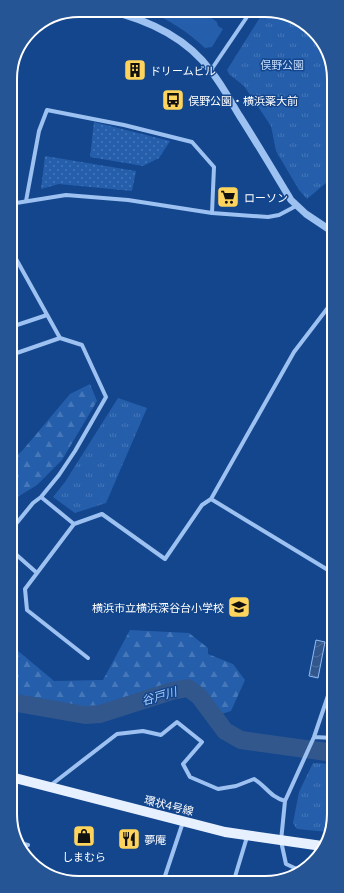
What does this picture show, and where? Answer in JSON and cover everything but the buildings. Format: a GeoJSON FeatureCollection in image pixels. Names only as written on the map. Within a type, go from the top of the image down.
{"type":"FeatureCollection","features":[{"type":"Feature","properties":{"kind":"main road","name":"環状4号線"},"geometry":{"type":"LineString","coordinates":[[17,779],[247,836],[319,846]]}},
{"type":"Feature","properties":{"kind":"street"},"geometry":{"type":"LineString","coordinates":[[133,17],[160,28],[190,49],[211,70],[296,206],[327,228]]}},
{"type":"Feature","properties":{"kind":"street"},"geometry":{"type":"LineString","coordinates":[[211,70],[246,17]]}},
{"type":"Feature","properties":{"kind":"street"},"geometry":{"type":"LineString","coordinates":[[26,201],[39,132],[47,110],[124,124],[192,142],[214,167],[212,213]]}},
{"type":"Feature","properties":{"kind":"street"},"geometry":{"type":"LineString","coordinates":[[17,203],[66,195],[128,200],[212,213],[268,217],[279,215],[296,206]]}},
{"type":"Feature","properties":{"kind":"street"},"geometry":{"type":"LineString","coordinates":[[17,260],[60,338]]}},
{"type":"Feature","properties":{"kind":"street"},"geometry":{"type":"LineString","coordinates":[[88,658],[27,610],[25,589],[74,524],[102,514],[165,559],[202,505],[211,499],[294,352],[327,309]]}},
{"type":"Feature","properties":{"kind":"street"},"geometry":{"type":"LineString","coordinates":[[17,325],[48,315]]}},
{"type":"Feature","properties":{"kind":"street"},"geometry":{"type":"LineString","coordinates":[[17,353],[60,338],[82,344],[106,397],[59,475],[17,523]]}},
{"type":"Feature","properties":{"kind":"street"},"geometry":{"type":"LineString","coordinates":[[41,497],[74,524]]}},
{"type":"Feature","properties":{"kind":"street"},"geometry":{"type":"LineString","coordinates":[[211,499],[327,569]]}},
{"type":"Feature","properties":{"kind":"street"},"geometry":{"type":"LineString","coordinates":[[17,555],[37,573]]}},
{"type":"Feature","properties":{"kind":"street"},"geometry":{"type":"LineString","coordinates":[[295,868],[286,864],[281,841],[285,801],[303,758],[313,739],[327,698]]}},
{"type":"Feature","properties":{"kind":"street"},"geometry":{"type":"LineString","coordinates":[[49,787],[117,734],[143,731],[161,734],[177,722],[202,742],[183,764],[190,777],[218,789],[236,786],[254,779],[262,784],[274,798],[285,801]]}},
{"type":"Feature","properties":{"kind":"street"},"geometry":{"type":"LineString","coordinates":[[313,739],[327,738]]}},
{"type":"Feature","properties":{"kind":"street"},"geometry":{"type":"LineString","coordinates":[[165,876],[183,821]]}},
{"type":"Feature","properties":{"kind":"street"},"geometry":{"type":"LineString","coordinates":[[235,876],[247,836]]}},
{"type":"Feature","properties":{"kind":"green space"},"geometry":{"type":"Polygon","coordinates":[[[161,17],[210,17],[217,22],[218,26],[223,29],[212,47],[205,48],[178,27],[161,17]]]}},
{"type":"Feature","properties":{"kind":"green space","name":"俣野公園"},"geometry":{"type":"Polygon","coordinates":[[[260,17],[277,18],[292,23],[306,32],[319,48],[325,63],[327,79],[327,182],[307,199],[299,190],[276,151],[271,126],[244,86],[229,74],[227,70],[260,17]]]}},
{"type":"Feature","properties":{"kind":"green space"},"geometry":{"type":"Polygon","coordinates":[[[94,122],[170,141],[159,158],[143,166],[90,157],[94,122]]]}},
{"type":"Feature","properties":{"kind":"green space"},"geometry":{"type":"Polygon","coordinates":[[[45,156],[136,171],[132,191],[59,184],[41,189],[45,156]]]}},
{"type":"Feature","properties":{"kind":"green space"},"geometry":{"type":"Polygon","coordinates":[[[90,384],[97,401],[62,460],[37,485],[17,497],[17,455],[70,394],[90,384]]]}},
{"type":"Feature","properties":{"kind":"green space"},"geometry":{"type":"Polygon","coordinates":[[[118,398],[147,408],[106,503],[75,513],[53,497],[65,482],[118,398]]]}},
{"type":"Feature","properties":{"kind":"green space"},"geometry":{"type":"Polygon","coordinates":[[[130,630],[189,633],[208,648],[208,654],[233,664],[245,680],[231,711],[215,716],[199,696],[188,688],[172,691],[100,714],[85,715],[17,698],[17,650],[54,681],[103,680],[130,630]]]}},
{"type":"Feature","properties":{"kind":"green space"},"geometry":{"type":"Polygon","coordinates":[[[313,763],[327,764],[327,818],[324,832],[297,829],[293,823],[299,792],[313,763]]]}},
{"type":"Feature","properties":{"kind":"water"},"geometry":{"type":"Polygon","coordinates":[[[316,640],[325,642],[318,678],[309,676],[316,640]]]}},
{"type":"Feature","properties":{"kind":"waterway","name":"谷戸川"},"geometry":{"type":"LineString","coordinates":[[17,703],[85,715],[100,714],[172,691],[188,688],[199,696],[225,731],[241,740],[327,752]]}},
{"type":"Feature","properties":{"kind":"place","name":"ドリームビル"},"geometry":{"type":"Point","coordinates":[135,70]}},
{"type":"Feature","properties":{"kind":"place","name":"俣野公園・横浜薬大前"},"geometry":{"type":"Point","coordinates":[173,100]}},
{"type":"Feature","properties":{"kind":"place","name":"ローソン"},"geometry":{"type":"Point","coordinates":[228,197]}},
{"type":"Feature","properties":{"kind":"place","name":"横浜市立横浜深谷台小学校"},"geometry":{"type":"Point","coordinates":[239,607]}},
{"type":"Feature","properties":{"kind":"place","name":"しまむら"},"geometry":{"type":"Point","coordinates":[84,836]}},
{"type":"Feature","properties":{"kind":"place","name":"夢庵"},"geometry":{"type":"Point","coordinates":[129,839]}}]}
